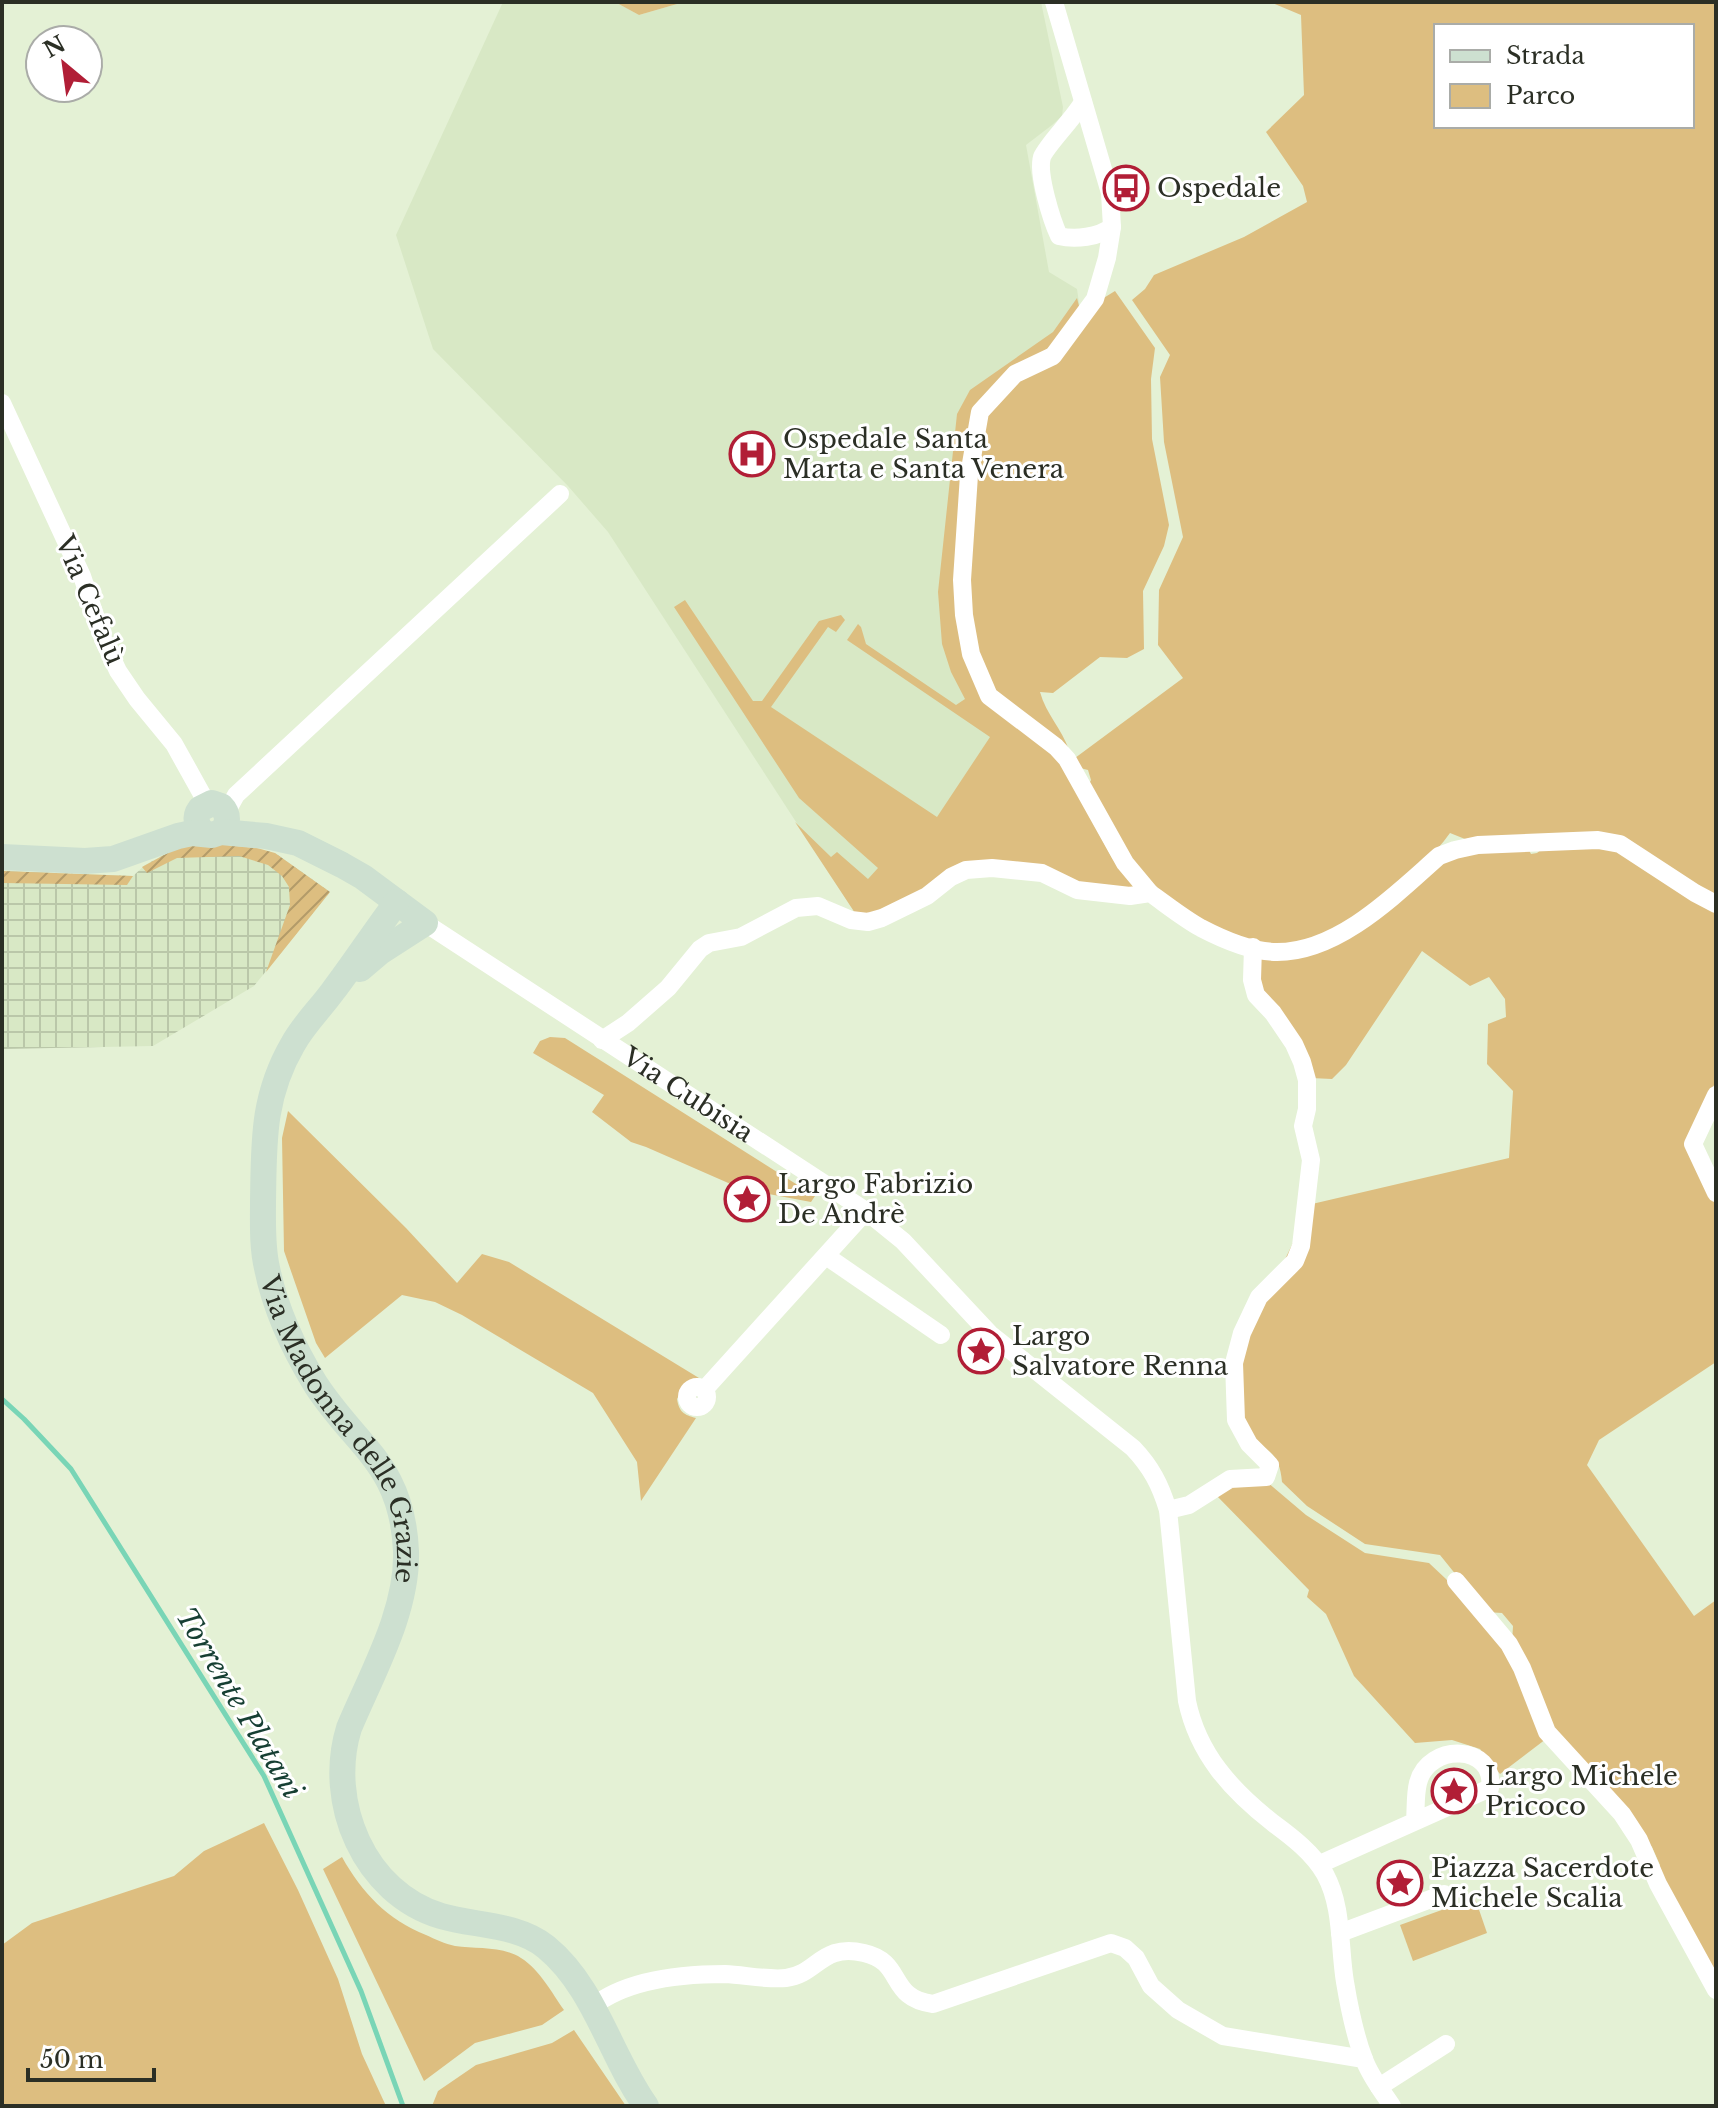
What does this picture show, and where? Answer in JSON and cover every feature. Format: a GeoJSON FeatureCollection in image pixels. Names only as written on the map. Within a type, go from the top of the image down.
{"type":"FeatureCollection","features":[{"type":"Feature","properties":{"kind":"street"},"geometry":{"type":"LineString","coordinates":[[1054,2],[1110,193],[1112,227],[1095,299],[1053,356],[1015,374],[980,412],[969,475],[962,580],[971,654],[989,696],[1056,747],[1067,759],[1125,863],[1150,893],[1202,928],[1253,947],[1276,952],[1306,948],[1352,928],[1439,856],[1478,845],[1598,840],[1620,844],[1716,904]]}},
{"type":"Feature","properties":{"kind":"street"},"geometry":{"type":"LineString","coordinates":[[1083,102],[1042,157],[1042,174],[1053,222],[1059,236],[1067,238],[1103,234],[1112,227]]}},
{"type":"Feature","properties":{"kind":"street","name":"Via Cefalù"},"geometry":{"type":"LineString","coordinates":[[2,403],[82,576],[103,639],[118,671],[174,744],[213,811]]}},
{"type":"Feature","properties":{"kind":"street"},"geometry":{"type":"LineString","coordinates":[[2,857],[85,861],[113,859],[160,841],[213,811],[560,494]]}},
{"type":"Feature","properties":{"kind":"street","name":"Via Cubisia"},"geometry":{"type":"LineString","coordinates":[[213,811],[266,836],[298,843],[363,877],[425,923],[866,1211],[903,1241],[990,1334],[1133,1448],[1156,1476],[1168,1510],[1187,1701],[1192,1724],[1227,1783],[1320,1864]]}},
{"type":"Feature","properties":{"kind":"street"},"geometry":{"type":"LineString","coordinates":[[602,1040],[628,1023],[668,988],[700,949],[709,943],[741,937],[796,908],[818,906],[851,920],[868,922],[927,896],[951,877],[966,870],[992,868],[1042,873],[1077,890],[1130,896],[1150,893]]}},
{"type":"Feature","properties":{"kind":"street"},"geometry":{"type":"LineString","coordinates":[[332,992],[397,902]]}},
{"type":"Feature","properties":{"kind":"street"},"geometry":{"type":"LineString","coordinates":[[332,992],[380,952],[425,923]]}},
{"type":"Feature","properties":{"kind":"street"},"geometry":{"type":"LineString","coordinates":[[1168,1510],[1189,1505],[1230,1479],[1266,1477],[1270,1465],[1249,1444],[1236,1420],[1234,1363],[1242,1333],[1259,1297],[1295,1261],[1301,1246],[1311,1160],[1303,1126],[1307,1109],[1307,1080],[1294,1044],[1273,1013],[1256,995],[1252,980],[1253,947]]}},
{"type":"Feature","properties":{"kind":"street","name":"Via Madonna delle Grazie"},"geometry":{"type":"LineString","coordinates":[[332,992],[292,1045],[269,1103],[264,1130],[263,1248],[273,1292],[296,1348],[316,1385],[372,1451],[385,1472],[397,1496],[403,1522],[406,1562],[402,1600],[343,1748],[342,1792],[349,1819],[370,1864],[399,1894],[440,1916],[527,1935],[546,1947],[592,2007],[626,2075],[646,2106]]}},
{"type":"Feature","properties":{"kind":"street"},"geometry":{"type":"LineString","coordinates":[[1716,1095],[1693,1144],[1716,1193]]}},
{"type":"Feature","properties":{"kind":"street"},"geometry":{"type":"LineString","coordinates":[[704,1390],[866,1211]]}},
{"type":"Feature","properties":{"kind":"street"},"geometry":{"type":"LineString","coordinates":[[826,1256],[941,1335]]}},
{"type":"Feature","properties":{"kind":"street"},"geometry":{"type":"LineString","coordinates":[[1456,1581],[1509,1644],[1522,1668],[1547,1732],[1622,1814],[1639,1840],[1684,1934],[1716,1990]]}},
{"type":"Feature","properties":{"kind":"street"},"geometry":{"type":"LineString","coordinates":[[1392,2106],[1364,2059],[1345,1983],[1332,1888],[1320,1864],[1490,1788],[1492,1778],[1488,1771],[1478,1759],[1462,1752],[1445,1754],[1428,1765],[1418,1781],[1415,1821]]}},
{"type":"Feature","properties":{"kind":"street"},"geometry":{"type":"LineString","coordinates":[[1340,1933],[1444,1894]]}},
{"type":"Feature","properties":{"kind":"street"},"geometry":{"type":"LineString","coordinates":[[592,2007],[609,1993],[666,1979],[722,1974],[797,1976],[835,1951],[852,1950],[881,1958],[892,1970],[904,1993],[916,2002],[933,2004],[1111,1943],[1125,1948],[1136,1958],[1151,1986],[1178,2010],[1223,2036],[1364,2059]]}},
{"type":"Feature","properties":{"kind":"street"},"geometry":{"type":"LineString","coordinates":[[1379,2087],[1446,2044]]}},
{"type":"Feature","properties":{"kind":"shaded area","name":"Ospedale Santa Marta e Santa Venera"},"geometry":{"type":"Polygon","coordinates":[[[503,2],[615,2],[639,15],[684,2],[1041,2],[1063,107],[1062,116],[1026,145],[1049,272],[1077,289],[1080,310],[958,570],[1112,858],[1131,881],[989,864],[857,916],[608,532],[568,486],[433,349],[396,235],[503,2]]]}},
{"type":"Feature","properties":{"kind":"shaded area"},"geometry":{"type":"Polygon","coordinates":[[[175,849],[275,853],[330,892],[254,986],[153,1046],[2,1049],[2,871],[133,876],[145,865],[175,849]]]}},
{"type":"Feature","properties":{"kind":"green space"},"geometry":{"type":"Polygon","coordinates":[[[615,2],[684,2],[639,15],[615,2]]]}},
{"type":"Feature","properties":{"kind":"green space"},"geometry":{"type":"Polygon","coordinates":[[[1270,2],[1716,2],[1716,897],[1634,846],[1470,841],[1450,833],[1419,866],[1337,930],[1305,944],[1283,946],[1259,943],[1209,924],[1185,910],[1144,877],[1118,843],[1088,786],[1091,780],[1088,770],[1080,768],[1075,758],[1183,678],[1158,645],[1159,590],[1183,537],[1164,442],[1160,377],[1170,355],[1132,300],[1145,289],[1154,275],[1244,237],[1307,202],[1303,186],[1266,132],[1304,95],[1301,15],[1270,2]]]}},
{"type":"Feature","properties":{"kind":"green space"},"geometry":{"type":"Polygon","coordinates":[[[1115,291],[1155,348],[1151,379],[1152,439],[1169,525],[1164,546],[1143,591],[1144,649],[1127,658],[1100,657],[1053,693],[1040,692],[1069,750],[993,690],[977,649],[970,612],[969,575],[977,475],[987,417],[1018,380],[1102,299],[1115,291]]]}},
{"type":"Feature","properties":{"kind":"green space"},"geometry":{"type":"Polygon","coordinates":[[[1077,298],[1080,310],[1060,338],[976,408],[958,570],[977,683],[1054,751],[1112,858],[1134,887],[1126,891],[989,864],[879,915],[857,916],[795,822],[831,857],[837,852],[868,879],[878,868],[799,798],[674,607],[685,600],[753,701],[762,701],[819,621],[841,615],[845,620],[836,632],[828,627],[771,707],[937,817],[990,737],[847,640],[858,624],[866,644],[956,705],[965,699],[951,672],[942,644],[938,592],[957,414],[970,390],[1053,332],[1077,298]]]}},
{"type":"Feature","properties":{"kind":"green space"},"geometry":{"type":"Polygon","coordinates":[[[198,842],[257,848],[275,853],[330,892],[266,972],[290,905],[289,887],[282,876],[268,865],[239,856],[177,858],[147,873],[142,867],[175,849],[198,842]]]}},
{"type":"Feature","properties":{"kind":"green space"},"geometry":{"type":"Polygon","coordinates":[[[1544,847],[1609,847],[1716,913],[1716,1081],[1708,1097],[1699,1167],[1716,1205],[1716,1362],[1599,1440],[1587,1465],[1694,1616],[1716,1600],[1716,1978],[1657,1873],[1660,1865],[1652,1847],[1559,1739],[1512,1643],[1513,1626],[1502,1613],[1486,1612],[1440,1555],[1365,1544],[1307,1506],[1282,1482],[1273,1455],[1251,1440],[1240,1409],[1243,1345],[1312,1204],[1509,1158],[1513,1091],[1487,1064],[1488,1024],[1506,1017],[1505,999],[1489,977],[1470,986],[1422,951],[1346,1065],[1332,1079],[1311,1078],[1261,990],[1260,957],[1287,956],[1459,854],[1528,848],[1531,854],[1544,847]]]}},
{"type":"Feature","properties":{"kind":"green space"},"geometry":{"type":"Polygon","coordinates":[[[2,871],[133,876],[127,885],[2,883],[2,871]]]}},
{"type":"Feature","properties":{"kind":"green space"},"geometry":{"type":"Polygon","coordinates":[[[550,1037],[565,1038],[815,1196],[811,1202],[742,1189],[631,1142],[592,1112],[604,1095],[533,1053],[540,1041],[550,1037]]]}},
{"type":"Feature","properties":{"kind":"green space"},"geometry":{"type":"Polygon","coordinates":[[[288,1111],[457,1283],[482,1254],[509,1262],[699,1378],[685,1384],[677,1399],[683,1412],[696,1418],[641,1501],[637,1462],[593,1393],[435,1302],[402,1295],[325,1358],[316,1343],[284,1251],[282,1138],[288,1111]]]}},
{"type":"Feature","properties":{"kind":"green space"},"geometry":{"type":"Polygon","coordinates":[[[1267,1482],[1306,1515],[1365,1553],[1429,1563],[1507,1650],[1546,1739],[1500,1774],[1480,1749],[1452,1740],[1415,1743],[1354,1676],[1326,1614],[1307,1597],[1309,1590],[1216,1495],[1228,1487],[1267,1482]]]}},
{"type":"Feature","properties":{"kind":"green space"},"geometry":{"type":"Polygon","coordinates":[[[264,1823],[338,1979],[362,2054],[386,2106],[2,2106],[2,1945],[32,1923],[174,1876],[204,1851],[264,1823]]]}},
{"type":"Feature","properties":{"kind":"green space"},"geometry":{"type":"Polygon","coordinates":[[[342,1857],[367,1894],[400,1922],[455,1946],[514,1954],[540,1975],[564,2010],[542,2025],[475,2043],[424,2081],[323,1869],[342,1857]]]}},
{"type":"Feature","properties":{"kind":"green space"},"geometry":{"type":"Polygon","coordinates":[[[1475,1898],[1487,1933],[1413,1961],[1400,1925],[1475,1898]]]}},
{"type":"Feature","properties":{"kind":"green space"},"geometry":{"type":"Polygon","coordinates":[[[574,2030],[626,2106],[432,2106],[438,2091],[476,2065],[552,2043],[574,2030]]]}},
{"type":"Feature","properties":{"kind":"waterway","name":"Torrente Platani"},"geometry":{"type":"LineString","coordinates":[[2,1399],[71,1469],[264,1776],[361,1991],[403,2106]]}},
{"type":"Feature","properties":{"kind":"place","name":"Ospedale"},"geometry":{"type":"Point","coordinates":[1126,188]}},
{"type":"Feature","properties":{"kind":"place","name":"Ospedale Santa Marta e Santa Venera"},"geometry":{"type":"Point","coordinates":[752,454]}},
{"type":"Feature","properties":{"kind":"place","name":"Largo Fabrizio De Andrè"},"geometry":{"type":"Point","coordinates":[747,1199]}},
{"type":"Feature","properties":{"kind":"place","name":"Largo Salvatore Renna"},"geometry":{"type":"Point","coordinates":[981,1351]}},
{"type":"Feature","properties":{"kind":"place","name":"Largo Michele Pricoco"},"geometry":{"type":"Point","coordinates":[1454,1791]}},
{"type":"Feature","properties":{"kind":"place","name":"Piazza Sacerdote Michele Scalia"},"geometry":{"type":"Point","coordinates":[1400,1883]}}]}
